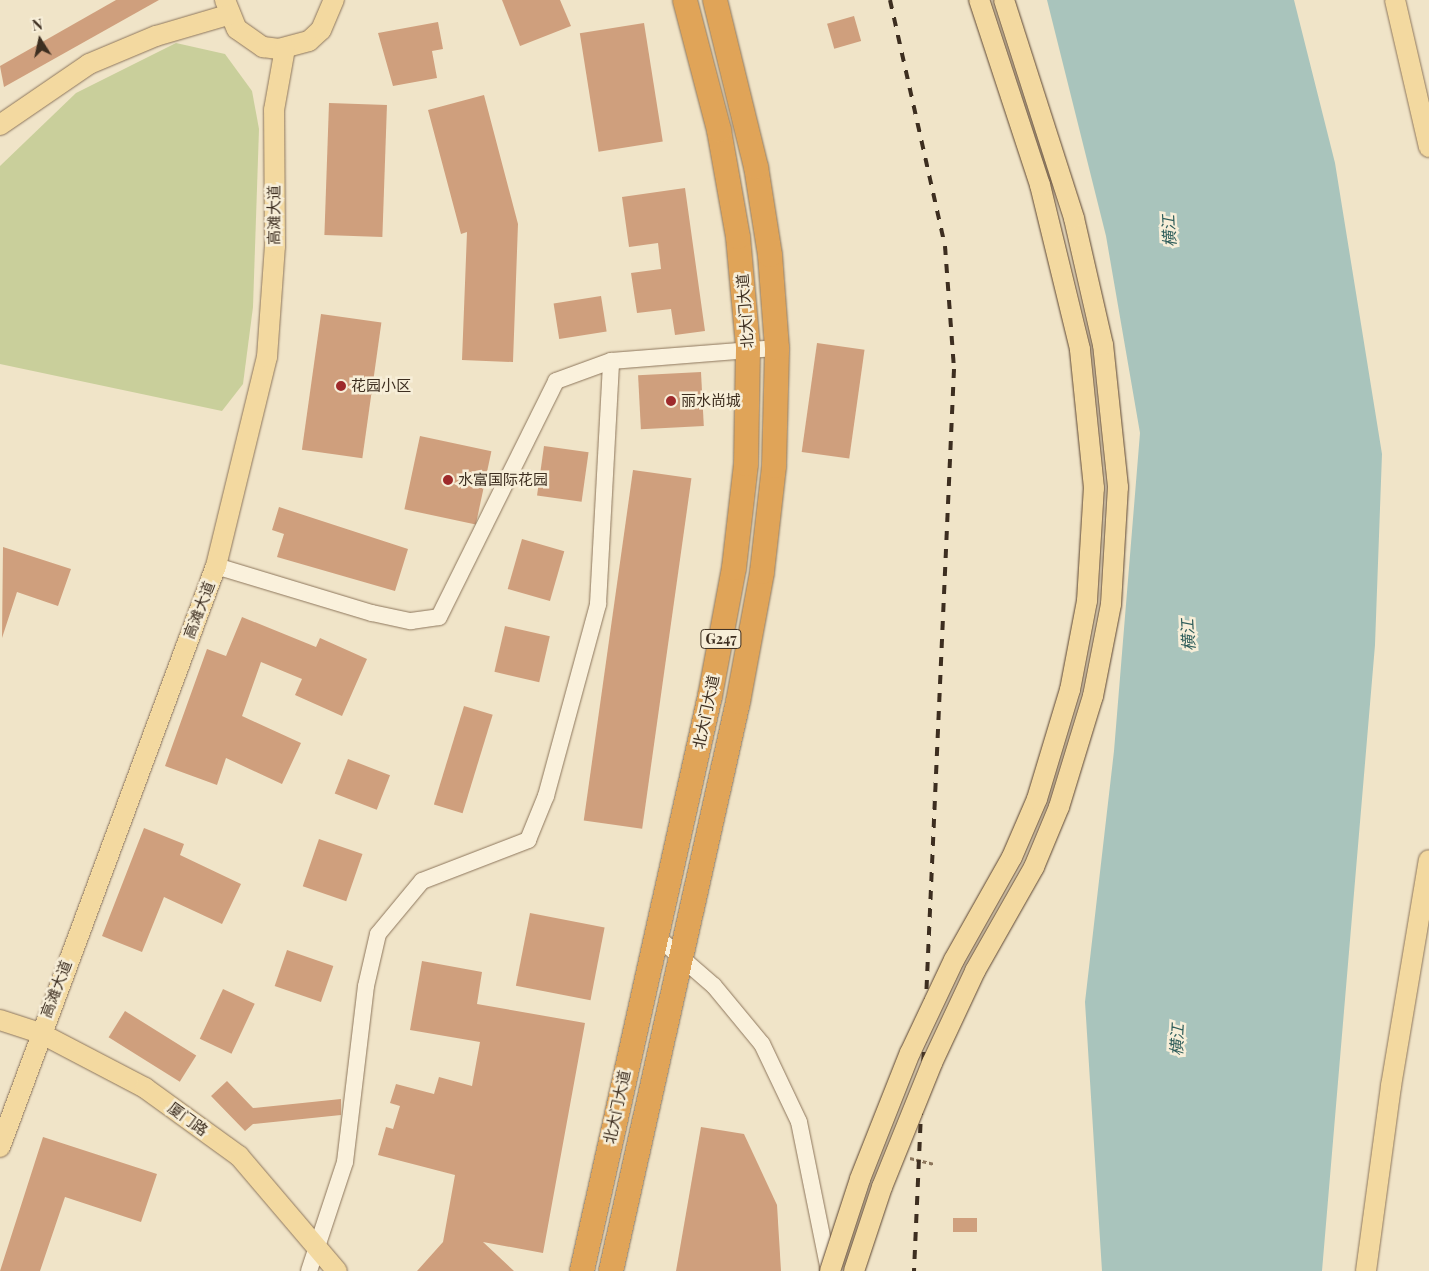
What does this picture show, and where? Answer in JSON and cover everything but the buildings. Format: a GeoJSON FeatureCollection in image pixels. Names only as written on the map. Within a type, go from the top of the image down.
{"type":"FeatureCollection","features":[{"type":"Feature","properties":{"kind":"highway","name":"北大门大道"},"geometry":{"type":"LineString","coordinates":[[582,1271],[654,934],[710,696],[734,568],[746,464],[748,351],[732,194],[685,0]]}},
{"type":"Feature","properties":{"kind":"highway","name":"北大门大道"},"geometry":{"type":"LineString","coordinates":[[611,1271],[678,956],[738,702],[762,572],[774,466],[777,348],[758,182],[715,0]]}},
{"type":"Feature","properties":{"kind":"main road"},"geometry":{"type":"LineString","coordinates":[[0,125],[89,64],[227,7],[248,40],[263,46],[285,48],[309,40],[321,30],[334,0]]}},
{"type":"Feature","properties":{"kind":"main road"},"geometry":{"type":"LineString","coordinates":[[829,1271],[860,1179],[910,1053],[954,960],[1012,857],[1037,799],[1070,690],[1087,601],[1094,488],[1080,349],[1040,186],[979,0]]}},
{"type":"Feature","properties":{"kind":"main road"},"geometry":{"type":"LineString","coordinates":[[854,1271],[882,1187],[932,1062],[975,970],[1034,867],[1058,808],[1093,696],[1111,604],[1118,487],[1103,345],[1067,195],[1004,0]]}},
{"type":"Feature","properties":{"kind":"main road"},"geometry":{"type":"LineString","coordinates":[[1395,0],[1429,147]]}},
{"type":"Feature","properties":{"kind":"main road","name":"高滩大道"},"geometry":{"type":"LineString","coordinates":[[0,1147],[40,1033],[216,566],[267,357],[274,246],[274,110],[285,48]]}},
{"type":"Feature","properties":{"kind":"main road"},"geometry":{"type":"LineString","coordinates":[[1366,1271],[1390,1086],[1429,860]]}},
{"type":"Feature","properties":{"kind":"main road","name":"厦门路"},"geometry":{"type":"LineString","coordinates":[[0,1020],[40,1033],[145,1088],[240,1156],[337,1271]]}},
{"type":"Feature","properties":{"kind":"street"},"geometry":{"type":"LineString","coordinates":[[216,566],[372,613],[411,621],[439,617],[556,381],[611,361],[777,348]]}},
{"type":"Feature","properties":{"kind":"street"},"geometry":{"type":"LineString","coordinates":[[309,1271],[345,1162],[366,986],[378,934],[422,881],[528,840],[546,796],[598,604],[611,361]]}},
{"type":"Feature","properties":{"kind":"street"},"geometry":{"type":"LineString","coordinates":[[654,934],[714,986],[762,1044],[799,1122],[829,1271]]}},
{"type":"Feature","properties":{"kind":"green space"},"geometry":{"type":"Polygon","coordinates":[[[176,43],[225,54],[252,91],[259,129],[253,307],[243,384],[222,411],[0,364],[0,166],[76,93],[176,43]]]}},
{"type":"Feature","properties":{"kind":"water","name":"横江"},"geometry":{"type":"Polygon","coordinates":[[[1047,0],[1294,0],[1335,163],[1382,454],[1375,645],[1322,1271],[1102,1271],[1085,1002],[1114,751],[1140,433],[1106,236],[1047,0]]]}},
{"type":"Feature","properties":{"kind":"railway"},"geometry":{"type":"LineString","coordinates":[[890,0],[945,246],[954,369],[914,1271]]}},
{"type":"Feature","properties":{"kind":"place","name":"花园小区"},"geometry":{"type":"Point","coordinates":[341,386]}},
{"type":"Feature","properties":{"kind":"place","name":"丽水尚城"},"geometry":{"type":"Point","coordinates":[671,401]}},
{"type":"Feature","properties":{"kind":"place","name":"水富国际花园"},"geometry":{"type":"Point","coordinates":[448,480]}}]}
